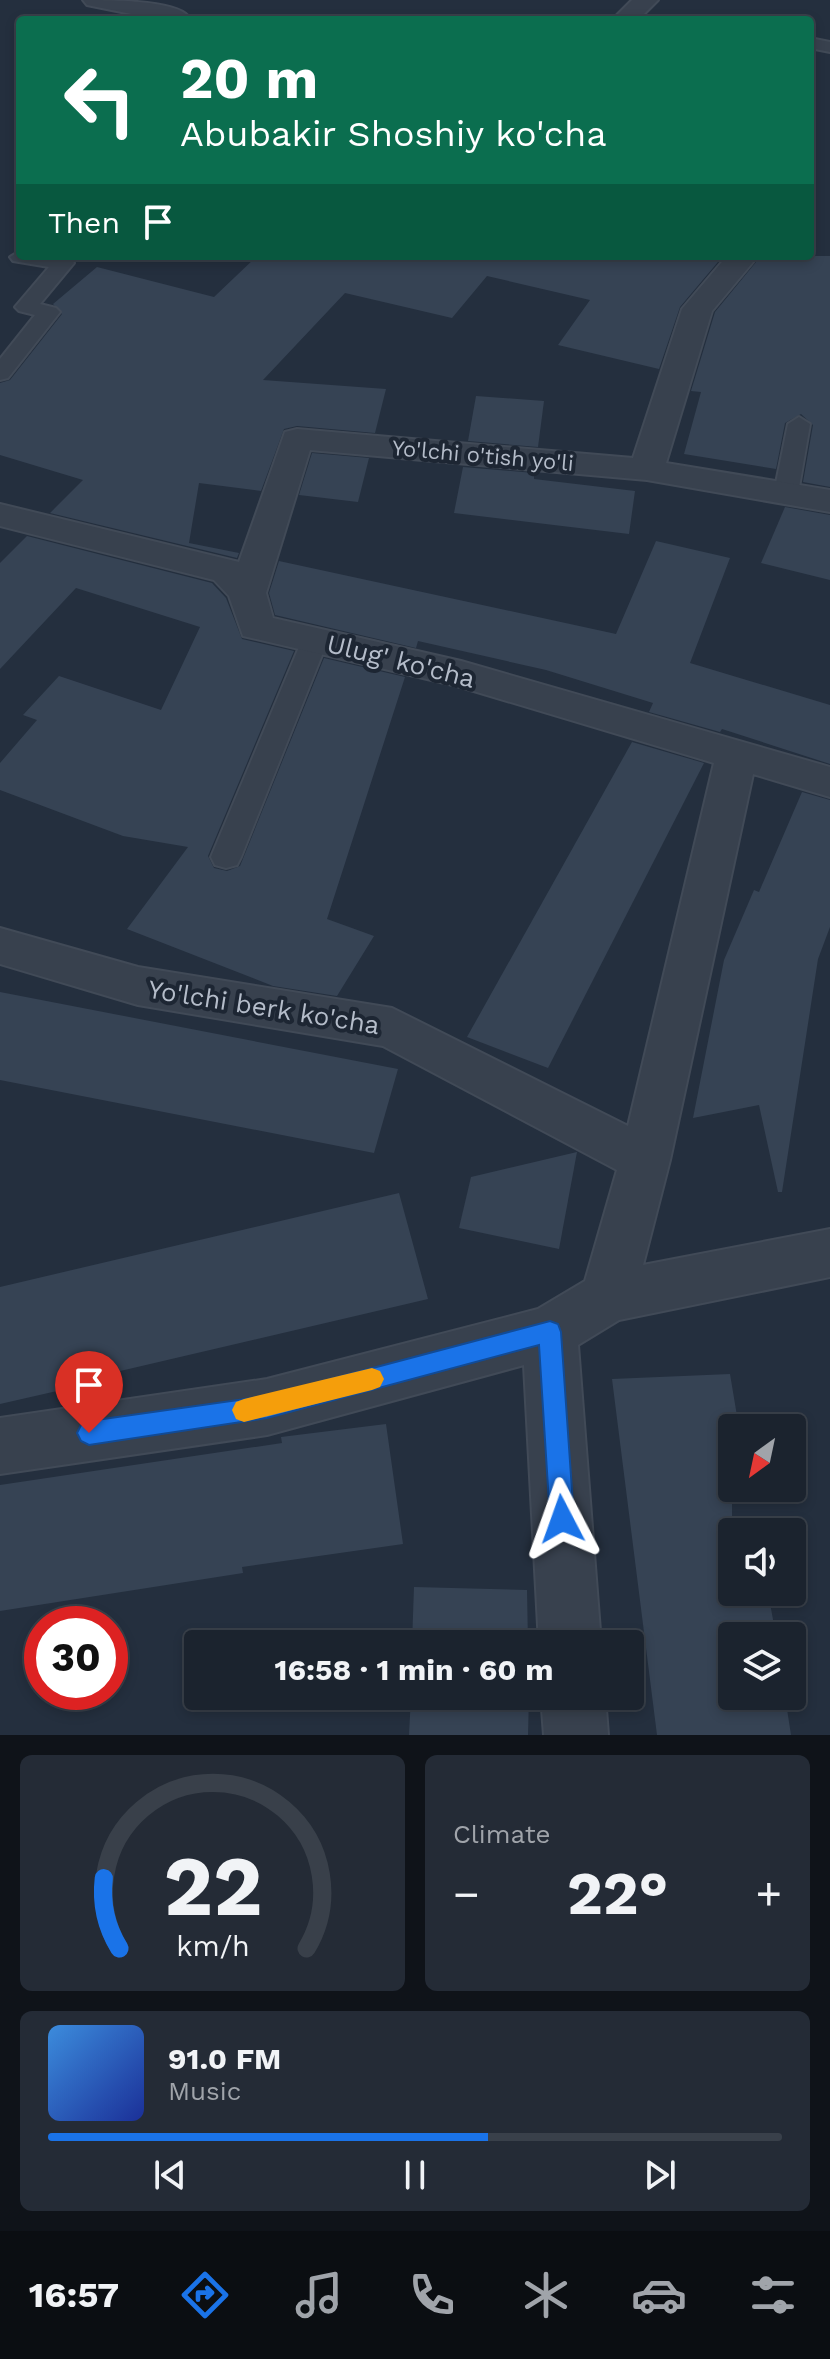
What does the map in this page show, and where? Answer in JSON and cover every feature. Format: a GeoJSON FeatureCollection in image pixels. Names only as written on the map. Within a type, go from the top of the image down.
{"type":"FeatureCollection","features":[{"type":"Feature","properties":{"kind":"street"},"geometry":{"type":"LineString","coordinates":[[95,0],[176,16]]}},
{"type":"Feature","properties":{"kind":"street"},"geometry":{"type":"LineString","coordinates":[[628,16],[646,0]]}},
{"type":"Feature","properties":{"kind":"street"},"geometry":{"type":"LineString","coordinates":[[647,470],[697,309],[740,260]]}},
{"type":"Feature","properties":{"kind":"street","name":"Yo'lchi o'tish yo'li"},"geometry":{"type":"LineString","coordinates":[[247,593],[297,439],[647,470],[830,501]]}},
{"type":"Feature","properties":{"kind":"street","name":"Ulug' ko'cha"},"geometry":{"type":"LineString","coordinates":[[0,515],[227,571],[247,593],[257,627],[461,674],[830,782]]}},
{"type":"Feature","properties":{"kind":"street"},"geometry":{"type":"LineString","coordinates":[[608,1297],[645,1160],[736,755]]}},
{"type":"Feature","properties":{"kind":"street","name":"Yo'lchi berk ko'cha"},"geometry":{"type":"LineString","coordinates":[[0,946],[138,986],[392,1028],[645,1160]]}},
{"type":"Feature","properties":{"kind":"street"},"geometry":{"type":"LineString","coordinates":[[0,1446],[267,1407],[550,1332],[608,1297],[830,1253]]}},
{"type":"Feature","properties":{"kind":"street"},"geometry":{"type":"LineString","coordinates":[[550,1332],[569,1630]]}},
{"type":"Feature","properties":{"kind":"street"},"geometry":{"type":"LineString","coordinates":[[574,1710],[576,1735]]}},
{"type":"Feature","properties":{"kind":"lane"},"geometry":{"type":"LineString","coordinates":[[0,373],[49,312],[26,307],[64,263],[42,260]]}},
{"type":"Feature","properties":{"kind":"lane"},"geometry":{"type":"LineString","coordinates":[[786,493],[799,424]]}},
{"type":"Feature","properties":{"kind":"lane"},"geometry":{"type":"LineString","coordinates":[[226,857],[315,640]]}},
{"type":"Feature","properties":{"kind":"building"},"geometry":{"type":"Polygon","coordinates":[[[814,256],[830,256],[830,487],[803,482],[813,425],[801,414],[785,423],[776,469],[684,454],[701,392],[691,391],[715,312],[758,260],[814,260],[814,256]]]}},
{"type":"Feature","properties":{"kind":"building"},"geometry":{"type":"Polygon","coordinates":[[[253,260],[720,260],[680,307],[659,369],[558,345],[590,300],[487,276],[452,318],[345,293],[263,380],[386,389],[375,433],[297,426],[284,429],[261,491],[199,483],[189,543],[239,553],[237,558],[50,513],[83,480],[0,455],[0,383],[10,380],[62,314],[53,304],[97,267],[214,297],[253,260]]]}},
{"type":"Feature","properties":{"kind":"building"},"geometry":{"type":"Polygon","coordinates":[[[476,396],[544,401],[538,447],[468,441],[476,396]]]}},
{"type":"Feature","properties":{"kind":"building"},"geometry":{"type":"Polygon","coordinates":[[[312,453],[369,458],[358,502],[299,495],[312,453]]]}},
{"type":"Feature","properties":{"kind":"building"},"geometry":{"type":"Polygon","coordinates":[[[463,467],[534,473],[534,479],[635,491],[629,534],[454,513],[463,467]]]}},
{"type":"Feature","properties":{"kind":"building"},"geometry":{"type":"Polygon","coordinates":[[[785,507],[830,515],[830,580],[761,563],[785,507]]]}},
{"type":"Feature","properties":{"kind":"building"},"geometry":{"type":"Polygon","coordinates":[[[27,536],[212,583],[226,598],[242,639],[294,651],[208,856],[214,868],[227,871],[240,866],[324,658],[405,677],[327,919],[374,936],[337,996],[273,986],[127,929],[188,847],[123,836],[0,790],[0,763],[37,720],[23,715],[59,676],[161,710],[200,627],[76,588],[0,669],[0,563],[27,536]]]}},
{"type":"Feature","properties":{"kind":"building"},"geometry":{"type":"Polygon","coordinates":[[[656,541],[730,558],[690,663],[830,705],[830,764],[722,729],[720,732],[649,712],[653,703],[546,670],[418,641],[416,648],[275,615],[269,593],[279,561],[616,634],[656,541]]]}},
{"type":"Feature","properties":{"kind":"building"},"geometry":{"type":"Polygon","coordinates":[[[632,742],[704,763],[548,1068],[467,1037],[632,742]]]}},
{"type":"Feature","properties":{"kind":"building"},"geometry":{"type":"Polygon","coordinates":[[[802,792],[830,800],[830,927],[818,959],[782,1192],[778,1192],[759,1105],[693,1118],[724,960],[754,890],[759,892],[802,792]]]}},
{"type":"Feature","properties":{"kind":"building"},"geometry":{"type":"Polygon","coordinates":[[[0,992],[398,1069],[374,1153],[0,1080],[0,992]]]}},
{"type":"Feature","properties":{"kind":"building"},"geometry":{"type":"Polygon","coordinates":[[[577,1152],[559,1249],[459,1228],[471,1177],[577,1152]]]}},
{"type":"Feature","properties":{"kind":"building"},"geometry":{"type":"Polygon","coordinates":[[[399,1193],[428,1299],[56,1386],[57,1391],[0,1404],[0,1287],[399,1193]]]}},
{"type":"Feature","properties":{"kind":"building"},"geometry":{"type":"Polygon","coordinates":[[[730,1374],[737,1414],[718,1414],[718,1502],[732,1502],[732,1518],[718,1518],[718,1606],[771,1606],[773,1622],[718,1622],[718,1710],[787,1710],[791,1735],[657,1735],[612,1379],[730,1374]]]}},
{"type":"Feature","properties":{"kind":"building"},"geometry":{"type":"Polygon","coordinates":[[[386,1424],[403,1544],[242,1567],[243,1573],[0,1611],[0,1485],[282,1443],[281,1437],[386,1424]]]}},
{"type":"Feature","properties":{"kind":"building"},"geometry":{"type":"Polygon","coordinates":[[[414,1587],[527,1590],[528,1630],[412,1630],[414,1587]]]}},
{"type":"Feature","properties":{"kind":"building"},"geometry":{"type":"Polygon","coordinates":[[[410,1710],[529,1710],[528,1735],[409,1735],[410,1710]]]}},
{"type":"Feature","properties":{"kind":"slow traffic"},"geometry":{"type":"LineString","coordinates":[[244,1410],[267,1407],[372,1379]]}},
{"type":"Feature","properties":{"kind":"route"},"geometry":{"type":"LineString","coordinates":[[89,1433],[267,1407],[550,1332],[562,1519]]}}]}
